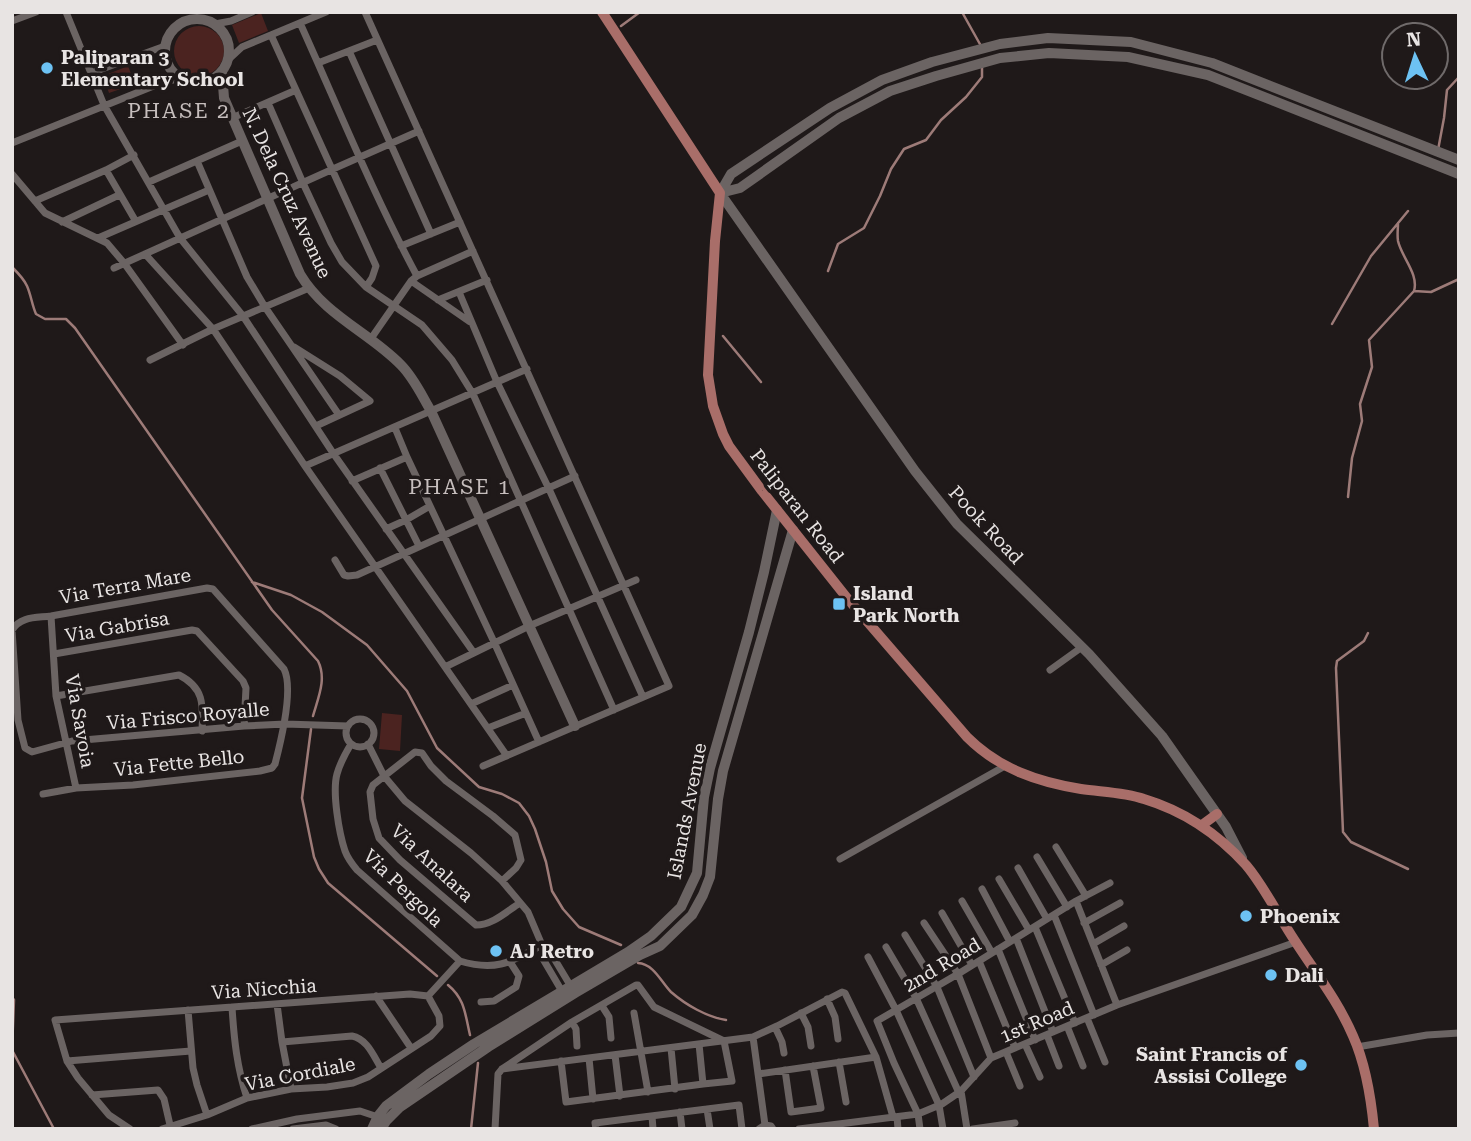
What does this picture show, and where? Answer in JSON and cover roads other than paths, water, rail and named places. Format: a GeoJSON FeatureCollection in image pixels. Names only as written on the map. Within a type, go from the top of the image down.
{"type":"FeatureCollection","features":[{"type":"Feature","properties":{"kind":"main road"},"geometry":{"type":"LineString","coordinates":[[602,12],[720,193]]}},
{"type":"Feature","properties":{"kind":"main road","name":"Paliparan Road"},"geometry":{"type":"LineString","coordinates":[[720,193],[708,375],[713,406],[729,446],[847,598],[967,737],[985,753],[1030,777],[1142,798],[1172,810],[1202,825],[1246,865],[1333,998],[1353,1034],[1365,1070],[1374,1129]]}},
{"type":"Feature","properties":{"kind":"main road"},"geometry":{"type":"LineString","coordinates":[[1202,825],[1217,814]]}},
{"type":"Feature","properties":{"kind":"street"},"geometry":{"type":"LineString","coordinates":[[66,12],[104,105],[180,238],[243,316],[352,481],[474,653]]}},
{"type":"Feature","properties":{"kind":"street"},"geometry":{"type":"LineString","coordinates":[[174,12],[178,26]]}},
{"type":"Feature","properties":{"kind":"street"},"geometry":{"type":"LineString","coordinates":[[227,12],[231,21]]}},
{"type":"Feature","properties":{"kind":"street"},"geometry":{"type":"LineString","coordinates":[[215,24],[252,12]]}},
{"type":"Feature","properties":{"kind":"street"},"geometry":{"type":"LineString","coordinates":[[228,60],[242,47],[326,12]]}},
{"type":"Feature","properties":{"kind":"street"},"geometry":{"type":"LineString","coordinates":[[365,12],[669,686],[483,766]]}},
{"type":"Feature","properties":{"kind":"street"},"geometry":{"type":"LineString","coordinates":[[12,21],[33,13]]}},
{"type":"Feature","properties":{"kind":"street"},"geometry":{"type":"LineString","coordinates":[[185,16],[215,24],[228,40],[230,54],[222,72],[206,82],[181,79],[167,61],[165,46],[168,38],[185,16]]}},
{"type":"Feature","properties":{"kind":"street"},"geometry":{"type":"LineString","coordinates":[[300,23],[414,279],[438,300],[471,322]]}},
{"type":"Feature","properties":{"kind":"street"},"geometry":{"type":"LineString","coordinates":[[271,35],[376,266],[366,287]]}},
{"type":"Feature","properties":{"kind":"street"},"geometry":{"type":"LineString","coordinates":[[720,193],[731,174],[830,107],[882,80],[932,62],[1000,44],[1048,38],[1131,42],[1212,63],[1459,160]]}},
{"type":"Feature","properties":{"kind":"street"},"geometry":{"type":"LineString","coordinates":[[318,63],[377,40]]}},
{"type":"Feature","properties":{"kind":"street"},"geometry":{"type":"LineString","coordinates":[[91,74],[165,46]]}},
{"type":"Feature","properties":{"kind":"street"},"geometry":{"type":"LineString","coordinates":[[349,51],[431,234]]}},
{"type":"Feature","properties":{"kind":"street"},"geometry":{"type":"LineString","coordinates":[[720,193],[740,188],[839,118],[890,91],[1000,58],[1049,53],[1128,57],[1208,75],[1459,174]]}},
{"type":"Feature","properties":{"kind":"street","name":"N. Dela Cruz Avenue"},"geometry":{"type":"LineString","coordinates":[[222,72],[224,98],[300,274],[309,288],[340,318],[403,367],[431,411],[575,726]]}},
{"type":"Feature","properties":{"kind":"street"},"geometry":{"type":"LineString","coordinates":[[12,142],[166,81],[181,79]]}},
{"type":"Feature","properties":{"kind":"street","name":"N. Dela Cruz Avenue"},"geometry":{"type":"LineString","coordinates":[[206,82],[224,98]]}},
{"type":"Feature","properties":{"kind":"street"},"geometry":{"type":"LineString","coordinates":[[232,118],[296,90]]}},
{"type":"Feature","properties":{"kind":"street"},"geometry":{"type":"LineString","coordinates":[[268,103],[342,262],[366,287],[422,326],[452,360],[473,394],[614,710]]}},
{"type":"Feature","properties":{"kind":"street"},"geometry":{"type":"LineString","coordinates":[[830,107],[839,118]]}},
{"type":"Feature","properties":{"kind":"street"},"geometry":{"type":"LineString","coordinates":[[114,268],[419,131]]}},
{"type":"Feature","properties":{"kind":"street"},"geometry":{"type":"LineString","coordinates":[[149,182],[242,141]]}},
{"type":"Feature","properties":{"kind":"street"},"geometry":{"type":"LineString","coordinates":[[36,201],[134,155]]}},
{"type":"Feature","properties":{"kind":"street"},"geometry":{"type":"LineString","coordinates":[[197,161],[247,277],[339,415]]}},
{"type":"Feature","properties":{"kind":"street"},"geometry":{"type":"LineString","coordinates":[[106,170],[135,220]]}},
{"type":"Feature","properties":{"kind":"street"},"geometry":{"type":"LineString","coordinates":[[12,174],[45,213],[107,243],[183,345]]}},
{"type":"Feature","properties":{"kind":"street"},"geometry":{"type":"LineString","coordinates":[[98,238],[209,190]]}},
{"type":"Feature","properties":{"kind":"street","name":"Pook Road"},"geometry":{"type":"LineString","coordinates":[[720,193],[915,471],[957,524],[1082,647],[1162,736],[1226,827],[1246,865]]}},
{"type":"Feature","properties":{"kind":"street"},"geometry":{"type":"LineString","coordinates":[[62,222],[119,194]]}},
{"type":"Feature","properties":{"kind":"street"},"geometry":{"type":"LineString","coordinates":[[401,246],[460,222]]}},
{"type":"Feature","properties":{"kind":"street"},"geometry":{"type":"LineString","coordinates":[[370,340],[414,279],[473,251]]}},
{"type":"Feature","properties":{"kind":"street"},"geometry":{"type":"LineString","coordinates":[[145,254],[213,329],[304,466],[507,756]]}},
{"type":"Feature","properties":{"kind":"street"},"geometry":{"type":"LineString","coordinates":[[438,300],[486,280]]}},
{"type":"Feature","properties":{"kind":"street"},"geometry":{"type":"LineString","coordinates":[[150,360],[213,329],[309,288]]}},
{"type":"Feature","properties":{"kind":"street"},"geometry":{"type":"LineString","coordinates":[[459,292],[643,697]]}},
{"type":"Feature","properties":{"kind":"street"},"geometry":{"type":"LineString","coordinates":[[290,344],[340,376],[370,401],[316,426]]}},
{"type":"Feature","properties":{"kind":"street"},"geometry":{"type":"LineString","coordinates":[[304,466],[527,369]]}},
{"type":"Feature","properties":{"kind":"street"},"geometry":{"type":"LineString","coordinates":[[395,428],[539,742]]}},
{"type":"Feature","properties":{"kind":"street"},"geometry":{"type":"LineString","coordinates":[[352,481],[407,457]]}},
{"type":"Feature","properties":{"kind":"street"},"geometry":{"type":"LineString","coordinates":[[380,468],[419,546]]}},
{"type":"Feature","properties":{"kind":"street"},"geometry":{"type":"LineString","coordinates":[[335,560],[346,576],[357,575],[575,477]]}},
{"type":"Feature","properties":{"kind":"street"},"geometry":{"type":"LineString","coordinates":[[386,528],[430,506]]}},
{"type":"Feature","properties":{"kind":"street","name":"Islands Avenue"},"geometry":{"type":"LineString","coordinates":[[568,992],[651,936],[681,907],[691,889],[696,873],[704,797],[710,768],[749,632],[777,510]]}},
{"type":"Feature","properties":{"kind":"street","name":"Islands Avenue"},"geometry":{"type":"LineString","coordinates":[[372,1129],[382,1122],[386,1106],[429,1074],[474,1044],[568,992],[660,946],[692,915],[710,877],[723,771],[793,530]]}},
{"type":"Feature","properties":{"kind":"street"},"geometry":{"type":"LineString","coordinates":[[445,667],[494,642],[635,580]]}},
{"type":"Feature","properties":{"kind":"street","name":"Via Terra Mare"},"geometry":{"type":"LineString","coordinates":[[32,751],[25,748],[18,720],[12,630],[17,622],[201,588],[213,589],[284,668],[288,678],[285,724]]}},
{"type":"Feature","properties":{"kind":"street","name":"Via Savoia"},"geometry":{"type":"LineString","coordinates":[[51,616],[56,696],[76,788]]}},
{"type":"Feature","properties":{"kind":"street","name":"Via Gabrisa"},"geometry":{"type":"LineString","coordinates":[[54,654],[197,631],[243,681],[246,688],[244,726]]}},
{"type":"Feature","properties":{"kind":"street"},"geometry":{"type":"LineString","coordinates":[[1050,670],[1082,647]]}},
{"type":"Feature","properties":{"kind":"street"},"geometry":{"type":"LineString","coordinates":[[56,696],[179,675],[199,693],[203,702],[202,731]]}},
{"type":"Feature","properties":{"kind":"street"},"geometry":{"type":"LineString","coordinates":[[471,704],[513,685]]}},
{"type":"Feature","properties":{"kind":"street"},"geometry":{"type":"LineString","coordinates":[[488,728],[526,713]]}},
{"type":"Feature","properties":{"kind":"street"},"geometry":{"type":"LineString","coordinates":[[357,719],[364,720],[370,723],[374,734],[368,744],[360,747],[348,741],[348,726],[357,719]]}},
{"type":"Feature","properties":{"kind":"street","name":"Via Fette Bello"},"geometry":{"type":"LineString","coordinates":[[43,794],[76,788],[133,785],[272,768],[285,724]]}},
{"type":"Feature","properties":{"kind":"street","name":"Via Frisco Royalle"},"geometry":{"type":"LineString","coordinates":[[32,751],[65,742],[244,726],[348,726]]}},
{"type":"Feature","properties":{"kind":"street","name":"Via Pergola"},"geometry":{"type":"LineString","coordinates":[[351,744],[337,773],[334,796],[350,862],[460,961]]}},
{"type":"Feature","properties":{"kind":"street"},"geometry":{"type":"LineString","coordinates":[[368,744],[384,776],[405,801],[471,853],[502,881],[528,912],[544,948],[552,955],[568,992]]}},
{"type":"Feature","properties":{"kind":"street"},"geometry":{"type":"LineString","coordinates":[[384,776],[415,752],[422,753],[446,781],[516,835],[520,860],[516,868],[502,881]]}},
{"type":"Feature","properties":{"kind":"street"},"geometry":{"type":"LineString","coordinates":[[841,859],[1005,766]]}},
{"type":"Feature","properties":{"kind":"street","name":"Via Analara"},"geometry":{"type":"LineString","coordinates":[[384,776],[373,785],[370,792],[373,819],[379,838],[400,860],[476,925],[484,925],[494,920],[520,903]]}},
{"type":"Feature","properties":{"kind":"street"},"geometry":{"type":"LineString","coordinates":[[1056,846],[1086,896]]}},
{"type":"Feature","properties":{"kind":"street"},"geometry":{"type":"LineString","coordinates":[[1037,857],[1067,907]]}},
{"type":"Feature","properties":{"kind":"street"},"geometry":{"type":"LineString","coordinates":[[1018,869],[1051,917],[1105,1062]]}},
{"type":"Feature","properties":{"kind":"street"},"geometry":{"type":"LineString","coordinates":[[999,879],[1032,928],[1075,1023]]}},
{"type":"Feature","properties":{"kind":"street","name":"2nd Road"},"geometry":{"type":"LineString","coordinates":[[918,1114],[877,1021],[1110,883]]}},
{"type":"Feature","properties":{"kind":"street"},"geometry":{"type":"LineString","coordinates":[[982,889],[1013,940],[1050,1033],[1059,1066]]}},
{"type":"Feature","properties":{"kind":"street"},"geometry":{"type":"LineString","coordinates":[[962,901],[995,951],[1035,1040]]}},
{"type":"Feature","properties":{"kind":"street"},"geometry":{"type":"LineString","coordinates":[[1076,901],[1117,1005]]}},
{"type":"Feature","properties":{"kind":"street"},"geometry":{"type":"LineString","coordinates":[[1084,923],[1120,903]]}},
{"type":"Feature","properties":{"kind":"street"},"geometry":{"type":"LineString","coordinates":[[942,913],[976,963],[1015,1048]]}},
{"type":"Feature","properties":{"kind":"street"},"geometry":{"type":"LineString","coordinates":[[924,923],[958,974],[991,1058]]}},
{"type":"Feature","properties":{"kind":"street"},"geometry":{"type":"LineString","coordinates":[[1093,944],[1124,926]]}},
{"type":"Feature","properties":{"kind":"street"},"geometry":{"type":"LineString","coordinates":[[905,934],[937,987],[974,1077]]}},
{"type":"Feature","properties":{"kind":"street","name":"1st Road"},"geometry":{"type":"LineString","coordinates":[[802,1129],[873,1124],[918,1114],[960,1092],[991,1058],[1117,1005],[1296,942]]}},
{"type":"Feature","properties":{"kind":"street"},"geometry":{"type":"LineString","coordinates":[[886,947],[916,998],[960,1092],[967,1129]]}},
{"type":"Feature","properties":{"kind":"street"},"geometry":{"type":"LineString","coordinates":[[428,996],[460,961],[475,966],[496,966],[544,948]]}},
{"type":"Feature","properties":{"kind":"street"},"geometry":{"type":"LineString","coordinates":[[1101,965],[1128,950]]}},
{"type":"Feature","properties":{"kind":"street"},"geometry":{"type":"LineString","coordinates":[[867,957],[897,1010],[939,1105],[943,1129]]}},
{"type":"Feature","properties":{"kind":"street"},"geometry":{"type":"LineString","coordinates":[[481,1002],[494,1001],[516,987],[519,976],[510,962]]}},
{"type":"Feature","properties":{"kind":"street"},"geometry":{"type":"LineString","coordinates":[[495,1129],[498,1074],[502,1069],[572,1022],[637,985],[653,1006],[724,1041]]}},
{"type":"Feature","properties":{"kind":"street"},"geometry":{"type":"LineString","coordinates":[[502,1069],[753,1037],[840,992],[845,993],[876,1057],[898,1129]]}},
{"type":"Feature","properties":{"kind":"street"},"geometry":{"type":"LineString","coordinates":[[376,996],[411,1048]]}},
{"type":"Feature","properties":{"kind":"street","name":"Via Nicchia"},"geometry":{"type":"LineString","coordinates":[[67,1061],[55,1020],[376,996],[428,996]]}},
{"type":"Feature","properties":{"kind":"street","name":"Via Cordiale"},"geometry":{"type":"LineString","coordinates":[[166,1127],[207,1115],[247,1098],[291,1089],[353,1083],[368,1077],[431,1036],[440,1026],[439,1016],[428,996]]}},
{"type":"Feature","properties":{"kind":"street"},"geometry":{"type":"LineString","coordinates":[[827,999],[835,1017],[838,1039]]}},
{"type":"Feature","properties":{"kind":"street"},"geometry":{"type":"LineString","coordinates":[[277,1004],[291,1089]]}},
{"type":"Feature","properties":{"kind":"street"},"geometry":{"type":"LineString","coordinates":[[602,1006],[609,1017],[611,1038]]}},
{"type":"Feature","properties":{"kind":"street"},"geometry":{"type":"LineString","coordinates":[[232,1007],[236,1055],[247,1098]]}},
{"type":"Feature","properties":{"kind":"street"},"geometry":{"type":"LineString","coordinates":[[188,1010],[191,1052],[197,1085],[207,1115]]}},
{"type":"Feature","properties":{"kind":"street"},"geometry":{"type":"LineString","coordinates":[[634,1013],[648,1092]]}},
{"type":"Feature","properties":{"kind":"street"},"geometry":{"type":"LineString","coordinates":[[801,1013],[808,1027],[811,1046]]}},
{"type":"Feature","properties":{"kind":"street"},"geometry":{"type":"LineString","coordinates":[[572,1022],[576,1029],[577,1046]]}},
{"type":"Feature","properties":{"kind":"street"},"geometry":{"type":"LineString","coordinates":[[1067,1026],[1083,1066]]}},
{"type":"Feature","properties":{"kind":"street"},"geometry":{"type":"LineString","coordinates":[[775,1027],[784,1053]]}},
{"type":"Feature","properties":{"kind":"street"},"geometry":{"type":"LineString","coordinates":[[1357,1047],[1459,1032]]}},
{"type":"Feature","properties":{"kind":"street"},"geometry":{"type":"LineString","coordinates":[[753,1037],[766,1127]]}},
{"type":"Feature","properties":{"kind":"street"},"geometry":{"type":"LineString","coordinates":[[282,1042],[360,1038],[381,1068]]}},
{"type":"Feature","properties":{"kind":"street"},"geometry":{"type":"LineString","coordinates":[[561,1061],[566,1102],[620,1096],[732,1081],[724,1041]]}},
{"type":"Feature","properties":{"kind":"street"},"geometry":{"type":"LineString","coordinates":[[699,1044],[703,1084]]}},
{"type":"Feature","properties":{"kind":"street"},"geometry":{"type":"LineString","coordinates":[[1025,1044],[1040,1077]]}},
{"type":"Feature","properties":{"kind":"street"},"geometry":{"type":"LineString","coordinates":[[671,1048],[676,1088]]}},
{"type":"Feature","properties":{"kind":"street"},"geometry":{"type":"LineString","coordinates":[[67,1061],[191,1052]]}},
{"type":"Feature","properties":{"kind":"street"},"geometry":{"type":"LineString","coordinates":[[1006,1052],[1020,1086]]}},
{"type":"Feature","properties":{"kind":"street"},"geometry":{"type":"LineString","coordinates":[[615,1055],[620,1096]]}},
{"type":"Feature","properties":{"kind":"street"},"geometry":{"type":"LineString","coordinates":[[758,1074],[876,1057]]}},
{"type":"Feature","properties":{"kind":"street"},"geometry":{"type":"LineString","coordinates":[[589,1058],[593,1099]]}},
{"type":"Feature","properties":{"kind":"street"},"geometry":{"type":"LineString","coordinates":[[67,1061],[109,1115],[130,1129]]}},
{"type":"Feature","properties":{"kind":"street"},"geometry":{"type":"LineString","coordinates":[[839,1062],[846,1102]]}},
{"type":"Feature","properties":{"kind":"street"},"geometry":{"type":"LineString","coordinates":[[785,1070],[791,1112],[801,1111],[821,1108],[813,1066]]}},
{"type":"Feature","properties":{"kind":"street"},"geometry":{"type":"LineString","coordinates":[[92,1095],[158,1090],[164,1099],[166,1127]]}},
{"type":"Feature","properties":{"kind":"street"},"geometry":{"type":"LineString","coordinates":[[596,1129],[595,1123],[740,1105],[742,1129]]}},
{"type":"Feature","properties":{"kind":"street"},"geometry":{"type":"LineString","coordinates":[[707,1109],[710,1129]]}},
{"type":"Feature","properties":{"kind":"street"},"geometry":{"type":"LineString","coordinates":[[252,1129],[297,1119],[360,1111],[382,1122]]}},
{"type":"Feature","properties":{"kind":"street"},"geometry":{"type":"LineString","coordinates":[[680,1112],[682,1129]]}},
{"type":"Feature","properties":{"kind":"street"},"geometry":{"type":"LineString","coordinates":[[918,1114],[920,1129]]}},
{"type":"Feature","properties":{"kind":"street"},"geometry":{"type":"LineString","coordinates":[[325,1115],[326,1125]]}},
{"type":"Feature","properties":{"kind":"street"},"geometry":{"type":"LineString","coordinates":[[652,1116],[653,1129]]}},
{"type":"Feature","properties":{"kind":"street"},"geometry":{"type":"LineString","coordinates":[[624,1119],[625,1129]]}},
{"type":"Feature","properties":{"kind":"street"},"geometry":{"type":"LineString","coordinates":[[973,1129],[1014,1123]]}},
{"type":"Feature","properties":{"kind":"street"},"geometry":{"type":"LineString","coordinates":[[293,1129],[326,1125],[336,1129]]}},
{"type":"Feature","properties":{"kind":"waterway"},"geometry":{"type":"LineString","coordinates":[[621,26],[640,12]]}},
{"type":"Feature","properties":{"kind":"waterway"},"geometry":{"type":"LineString","coordinates":[[962,12],[981,46]]}},
{"type":"Feature","properties":{"kind":"waterway"},"geometry":{"type":"LineString","coordinates":[[828,271],[838,244],[864,228],[891,169],[904,149],[926,140],[982,77],[982,67]]}},
{"type":"Feature","properties":{"kind":"waterway"},"geometry":{"type":"LineString","coordinates":[[1438,150],[1447,90],[1459,77]]}},
{"type":"Feature","properties":{"kind":"waterway"},"geometry":{"type":"LineString","coordinates":[[1332,324],[1371,256],[1408,211]]}},
{"type":"Feature","properties":{"kind":"waterway"},"geometry":{"type":"LineString","coordinates":[[1348,497],[1352,458],[1362,421],[1360,404],[1372,367],[1369,340],[1414,291],[1414,278],[1398,241],[1398,223]]}},
{"type":"Feature","properties":{"kind":"waterway"},"geometry":{"type":"LineString","coordinates":[[12,267],[26,283],[36,314],[45,319],[66,319],[75,328],[272,610],[318,661],[322,682],[313,716]]}},
{"type":"Feature","properties":{"kind":"waterway"},"geometry":{"type":"LineString","coordinates":[[1414,291],[1431,292],[1459,279]]}},
{"type":"Feature","properties":{"kind":"waterway"},"geometry":{"type":"LineString","coordinates":[[723,336],[761,382]]}},
{"type":"Feature","properties":{"kind":"waterway"},"geometry":{"type":"LineString","coordinates":[[252,582],[291,595],[322,612],[367,645],[407,691],[437,748],[479,787],[519,803],[529,816],[546,862],[552,891],[563,909],[579,927],[621,945]]}},
{"type":"Feature","properties":{"kind":"waterway"},"geometry":{"type":"LineString","coordinates":[[1368,633],[1364,641],[1337,661],[1336,668],[1343,832],[1351,842],[1408,869]]}},
{"type":"Feature","properties":{"kind":"waterway"},"geometry":{"type":"LineString","coordinates":[[311,729],[302,798],[319,869],[328,883],[437,976]]}},
{"type":"Feature","properties":{"kind":"waterway"},"geometry":{"type":"LineString","coordinates":[[638,963],[653,970],[671,992],[683,1001],[704,1013],[726,1020]]}},
{"type":"Feature","properties":{"kind":"waterway"},"geometry":{"type":"LineString","coordinates":[[448,985],[461,1001],[470,1035]]}},
{"type":"Feature","properties":{"kind":"waterway"},"geometry":{"type":"LineString","coordinates":[[12,997],[12,1050],[54,1129]]}},
{"type":"Feature","properties":{"kind":"waterway"},"geometry":{"type":"LineString","coordinates":[[471,1129],[478,1063]]}},
{"type":"Feature","properties":{"kind":"place","name":"Paliparan 3 Elementary School"},"geometry":{"type":"Point","coordinates":[47,68]}},
{"type":"Feature","properties":{"kind":"place","name":"Island Park North"},"geometry":{"type":"Point","coordinates":[839,604]}},
{"type":"Feature","properties":{"kind":"place","name":"Phoenix"},"geometry":{"type":"Point","coordinates":[1246,916]}},
{"type":"Feature","properties":{"kind":"place","name":"AJ Retro"},"geometry":{"type":"Point","coordinates":[496,951]}},
{"type":"Feature","properties":{"kind":"place","name":"Dali"},"geometry":{"type":"Point","coordinates":[1271,975]}},
{"type":"Feature","properties":{"kind":"place","name":"Saint Francis of Assisi College"},"geometry":{"type":"Point","coordinates":[1301,1065]}},
{"type":"Feature","properties":{"kind":"district","name":"PHASE 2"},"geometry":{"type":"Point","coordinates":[179,111]}},
{"type":"Feature","properties":{"kind":"district","name":"PHASE 1"},"geometry":{"type":"Point","coordinates":[460,487]}}]}
